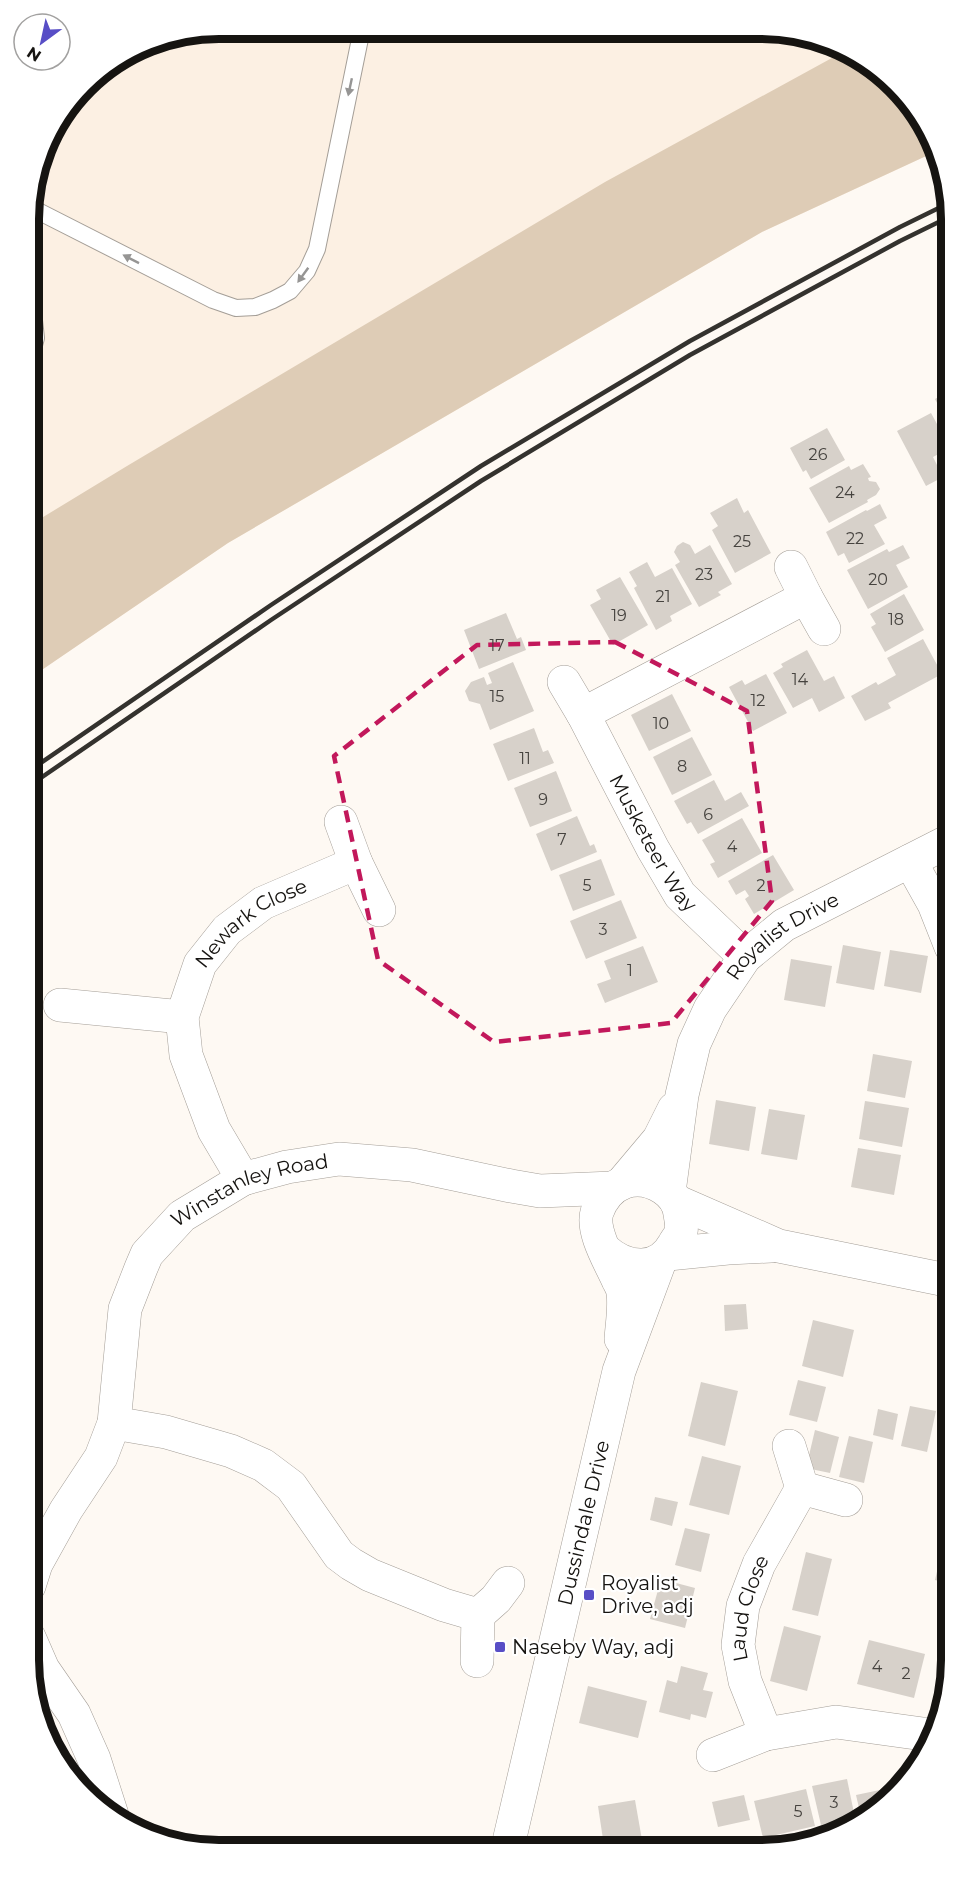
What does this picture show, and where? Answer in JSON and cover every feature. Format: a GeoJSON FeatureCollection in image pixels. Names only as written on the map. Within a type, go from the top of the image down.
{"type":"FeatureCollection","features":[{"type":"Feature","properties":{"kind":"street"},"geometry":{"type":"LineString","coordinates":[[791,567],[824,629]]}},
{"type":"Feature","properties":{"kind":"street"},"geometry":{"type":"LineString","coordinates":[[583,714],[806,597]]}},
{"type":"Feature","properties":{"kind":"street","name":"Musketeer Way"},"geometry":{"type":"LineString","coordinates":[[564,682],[680,895],[745,957]]}},
{"type":"Feature","properties":{"kind":"street"},"geometry":{"type":"LineString","coordinates":[[341,822],[356,863],[379,910]]}},
{"type":"Feature","properties":{"kind":"street","name":"Royalist Drive"},"geometry":{"type":"LineString","coordinates":[[673,1197],[681,1095],[694,1044],[710,1010],[745,957],[784,925],[941,845]]}},
{"type":"Feature","properties":{"kind":"street"},"geometry":{"type":"LineString","coordinates":[[910,861],[934,904],[941,922]]}},
{"type":"Feature","properties":{"kind":"street","name":"Newark Close"},"geometry":{"type":"LineString","coordinates":[[243,1179],[214,1130],[186,1055],[182,1017],[200,964],[227,930],[263,903],[356,863]]}},
{"type":"Feature","properties":{"kind":"street"},"geometry":{"type":"LineString","coordinates":[[60,1005],[182,1017]]}},
{"type":"Feature","properties":{"kind":"street","name":"Royalist Drive"},"geometry":{"type":"LineString","coordinates":[[617,1185],[658,1139],[681,1095]]}},
{"type":"Feature","properties":{"kind":"street","name":"Winstanley Road"},"geometry":{"type":"LineString","coordinates":[[39,1556],[101,1457],[114,1423],[125,1309],[147,1254],[182,1216],[243,1179],[287,1167],[339,1159],[412,1165],[540,1191],[617,1185]]}},
{"type":"Feature","properties":{"kind":"street"},"geometry":{"type":"LineString","coordinates":[[617,1185],[639,1179],[655,1183],[673,1197],[779,1246],[941,1279]]}},
{"type":"Feature","properties":{"kind":"street","name":"Dussindale Drive"},"geometry":{"type":"LineString","coordinates":[[617,1185],[605,1195],[596,1214],[602,1244],[623,1292],[619,1371]]}},
{"type":"Feature","properties":{"kind":"street","name":"Winstanley Road"},"geometry":{"type":"LineString","coordinates":[[540,1191],[576,1215],[602,1244]]}},
{"type":"Feature","properties":{"kind":"street","name":"Dussindale Drive"},"geometry":{"type":"LineString","coordinates":[[509,1840],[619,1371],[664,1258],[681,1231],[680,1210],[673,1197]]}},
{"type":"Feature","properties":{"kind":"street"},"geometry":{"type":"LineString","coordinates":[[602,1244],[614,1259],[641,1266],[664,1258],[728,1248],[779,1246]]}},
{"type":"Feature","properties":{"kind":"street"},"geometry":{"type":"LineString","coordinates":[[114,1423],[166,1432],[231,1451],[263,1465],[291,1486],[339,1555],[351,1564],[370,1575],[444,1605],[478,1615]]}},
{"type":"Feature","properties":{"kind":"street"},"geometry":{"type":"LineString","coordinates":[[789,1446],[802,1488],[846,1500]]}},
{"type":"Feature","properties":{"kind":"street","name":"Laud Close"},"geometry":{"type":"LineString","coordinates":[[766,1734],[745,1681],[738,1646],[742,1606],[759,1564],[802,1488]]}},
{"type":"Feature","properties":{"kind":"street"},"geometry":{"type":"LineString","coordinates":[[477,1661],[478,1615],[496,1599],[508,1583]]}},
{"type":"Feature","properties":{"kind":"street"},"geometry":{"type":"LineString","coordinates":[[39,1661],[74,1714],[94,1759],[107,1801]]}},
{"type":"Feature","properties":{"kind":"street"},"geometry":{"type":"LineString","coordinates":[[713,1755],[766,1734],[836,1722],[925,1733]]}},
{"type":"Feature","properties":{"kind":"lane"},"geometry":{"type":"LineString","coordinates":[[40,211],[213,300],[236,308],[255,307],[290,291],[307,271],[317,249],[360,39]]}},
{"type":"Feature","properties":{"kind":"highlighted area"},"geometry":{"type":"Polygon","coordinates":[[[615,642],[747,711],[772,901],[671,1023],[494,1042],[378,960],[334,756],[477,645],[615,642]]]}},
{"type":"Feature","properties":{"kind":"shaded area"},"geometry":{"type":"Polygon","coordinates":[[[219,39],[761,39],[796,42],[819,49],[861,69],[896,100],[911,119],[928,155],[762,232],[228,543],[39,672],[39,219],[41,196],[45,173],[63,129],[92,92],[119,69],[150,53],[184,42],[219,39]]]}},
{"type":"Feature","properties":{"kind":"shaded area"},"geometry":{"type":"Polygon","coordinates":[[[835,56],[861,69],[896,100],[911,119],[928,155],[762,232],[228,543],[39,672],[39,520],[605,182],[835,56]]]}},
{"type":"Feature","properties":{"kind":"building"},"geometry":{"type":"Polygon","coordinates":[[[941,396],[941,411],[935,399],[941,396]]]}},
{"type":"Feature","properties":{"kind":"building"},"geometry":{"type":"Polygon","coordinates":[[[931,413],[941,431],[941,453],[933,457],[941,478],[926,486],[897,431],[931,413]]]}},
{"type":"Feature","properties":{"kind":"building"},"geometry":{"type":"Polygon","coordinates":[[[827,428],[845,460],[811,479],[806,470],[803,472],[790,448],[827,428]]]}},
{"type":"Feature","properties":{"kind":"building"},"geometry":{"type":"Polygon","coordinates":[[[863,464],[871,477],[868,478],[869,481],[876,482],[880,489],[876,495],[867,500],[868,502],[829,523],[809,488],[849,466],[851,470],[863,464]]]}},
{"type":"Feature","properties":{"kind":"building"},"geometry":{"type":"Polygon","coordinates":[[[737,498],[744,513],[748,510],[771,553],[735,573],[712,530],[718,526],[710,513],[737,498]]]}},
{"type":"Feature","properties":{"kind":"building"},"geometry":{"type":"Polygon","coordinates":[[[880,504],[887,518],[874,525],[885,544],[849,563],[844,553],[838,556],[826,532],[880,504]]]}},
{"type":"Feature","properties":{"kind":"building"},"geometry":{"type":"Polygon","coordinates":[[[683,542],[690,545],[695,554],[710,545],[732,584],[718,592],[721,595],[699,607],[675,565],[680,562],[674,552],[683,542]]]}},
{"type":"Feature","properties":{"kind":"building"},"geometry":{"type":"Polygon","coordinates":[[[903,545],[910,558],[896,565],[908,587],[868,609],[847,570],[887,549],[889,552],[903,545]]]}},
{"type":"Feature","properties":{"kind":"building"},"geometry":{"type":"Polygon","coordinates":[[[647,562],[655,577],[672,568],[692,604],[670,616],[672,621],[656,630],[634,588],[637,586],[629,572],[647,562]]]}},
{"type":"Feature","properties":{"kind":"building"},"geometry":{"type":"Polygon","coordinates":[[[620,577],[648,625],[613,645],[590,605],[601,599],[596,590],[620,577]]]}},
{"type":"Feature","properties":{"kind":"building"},"geometry":{"type":"Polygon","coordinates":[[[904,594],[924,630],[885,652],[871,627],[876,624],[870,614],[904,594]]]}},
{"type":"Feature","properties":{"kind":"building"},"geometry":{"type":"Polygon","coordinates":[[[506,613],[517,639],[521,637],[526,650],[479,669],[464,630],[506,613]]]}},
{"type":"Feature","properties":{"kind":"building"},"geometry":{"type":"Polygon","coordinates":[[[923,639],[941,675],[888,703],[891,708],[865,721],[851,696],[876,682],[878,685],[896,675],[887,658],[923,639]]]}},
{"type":"Feature","properties":{"kind":"building"},"geometry":{"type":"Polygon","coordinates":[[[807,650],[824,681],[834,676],[845,698],[819,712],[812,698],[793,708],[773,673],[783,667],[781,664],[807,650]]]}},
{"type":"Feature","properties":{"kind":"building"},"geometry":{"type":"Polygon","coordinates":[[[513,662],[534,711],[490,730],[480,704],[469,701],[465,691],[471,682],[484,677],[487,685],[492,683],[488,673],[513,662]]]}},
{"type":"Feature","properties":{"kind":"building"},"geometry":{"type":"Polygon","coordinates":[[[766,674],[787,713],[753,731],[729,687],[742,680],[745,685],[766,674]]]}},
{"type":"Feature","properties":{"kind":"building"},"geometry":{"type":"Polygon","coordinates":[[[672,694],[691,731],[649,751],[631,715],[672,694]]]}},
{"type":"Feature","properties":{"kind":"building"},"geometry":{"type":"Polygon","coordinates":[[[534,728],[543,752],[548,750],[554,763],[508,781],[493,744],[534,728]]]}},
{"type":"Feature","properties":{"kind":"building"},"geometry":{"type":"Polygon","coordinates":[[[692,737],[712,775],[672,795],[653,757],[692,737]]]}},
{"type":"Feature","properties":{"kind":"building"},"geometry":{"type":"Polygon","coordinates":[[[556,771],[572,811],[530,827],[514,788],[556,771]]]}},
{"type":"Feature","properties":{"kind":"building"},"geometry":{"type":"Polygon","coordinates":[[[714,780],[725,801],[741,792],[749,806],[698,834],[691,822],[687,824],[674,801],[714,780]]]}},
{"type":"Feature","properties":{"kind":"building"},"geometry":{"type":"Polygon","coordinates":[[[577,816],[590,846],[594,844],[597,852],[551,871],[536,834],[577,816]]]}},
{"type":"Feature","properties":{"kind":"building"},"geometry":{"type":"Polygon","coordinates":[[[742,818],[762,853],[718,878],[710,864],[715,862],[702,840],[742,818]]]}},
{"type":"Feature","properties":{"kind":"building"},"geometry":{"type":"Polygon","coordinates":[[[773,855],[794,890],[754,914],[745,899],[749,896],[745,890],[736,895],[728,881],[773,855]]]}},
{"type":"Feature","properties":{"kind":"building"},"geometry":{"type":"Polygon","coordinates":[[[601,859],[615,895],[573,911],[559,875],[601,859]]]}},
{"type":"Feature","properties":{"kind":"building"},"geometry":{"type":"Polygon","coordinates":[[[621,900],[637,938],[586,959],[570,921],[621,900]]]}},
{"type":"Feature","properties":{"kind":"building"},"geometry":{"type":"Polygon","coordinates":[[[843,945],[881,952],[874,990],[836,983],[843,945]]]}},
{"type":"Feature","properties":{"kind":"building"},"geometry":{"type":"Polygon","coordinates":[[[643,946],[658,982],[605,1003],[597,984],[611,979],[604,961],[643,946]]]}},
{"type":"Feature","properties":{"kind":"building"},"geometry":{"type":"Polygon","coordinates":[[[890,950],[928,956],[921,993],[884,986],[890,950]]]}},
{"type":"Feature","properties":{"kind":"building"},"geometry":{"type":"Polygon","coordinates":[[[791,959],[832,966],[825,1007],[784,1000],[791,959]]]}},
{"type":"Feature","properties":{"kind":"building"},"geometry":{"type":"Polygon","coordinates":[[[873,1054],[912,1061],[905,1098],[867,1091],[873,1054]]]}},
{"type":"Feature","properties":{"kind":"building"},"geometry":{"type":"Polygon","coordinates":[[[716,1100],[756,1107],[749,1151],[709,1144],[716,1100]]]}},
{"type":"Feature","properties":{"kind":"building"},"geometry":{"type":"Polygon","coordinates":[[[865,1101],[909,1108],[902,1147],[859,1139],[865,1101]]]}},
{"type":"Feature","properties":{"kind":"building"},"geometry":{"type":"Polygon","coordinates":[[[769,1109],[805,1115],[797,1160],[761,1154],[769,1109]]]}},
{"type":"Feature","properties":{"kind":"building"},"geometry":{"type":"Polygon","coordinates":[[[858,1148],[901,1155],[894,1195],[851,1187],[858,1148]]]}},
{"type":"Feature","properties":{"kind":"building"},"geometry":{"type":"Polygon","coordinates":[[[746,1304],[748,1329],[725,1331],[724,1305],[746,1304]]]}},
{"type":"Feature","properties":{"kind":"building"},"geometry":{"type":"Polygon","coordinates":[[[813,1320],[854,1330],[843,1377],[802,1366],[813,1320]]]}},
{"type":"Feature","properties":{"kind":"building"},"geometry":{"type":"Polygon","coordinates":[[[798,1380],[826,1387],[817,1422],[789,1415],[798,1380]]]}},
{"type":"Feature","properties":{"kind":"building"},"geometry":{"type":"Polygon","coordinates":[[[701,1382],[738,1391],[725,1446],[688,1436],[701,1382]]]}},
{"type":"Feature","properties":{"kind":"building"},"geometry":{"type":"Polygon","coordinates":[[[910,1406],[936,1411],[927,1452],[901,1446],[910,1406]]]}},
{"type":"Feature","properties":{"kind":"building"},"geometry":{"type":"Polygon","coordinates":[[[878,1409],[898,1414],[893,1440],[873,1435],[878,1409]]]}},
{"type":"Feature","properties":{"kind":"building"},"geometry":{"type":"Polygon","coordinates":[[[815,1430],[839,1437],[830,1473],[806,1468],[815,1430]]]}},
{"type":"Feature","properties":{"kind":"building"},"geometry":{"type":"Polygon","coordinates":[[[849,1436],[873,1442],[864,1483],[839,1477],[849,1436]]]}},
{"type":"Feature","properties":{"kind":"building"},"geometry":{"type":"Polygon","coordinates":[[[702,1456],[741,1466],[729,1515],[689,1505],[702,1456]]]}},
{"type":"Feature","properties":{"kind":"building"},"geometry":{"type":"Polygon","coordinates":[[[655,1497],[678,1502],[672,1526],[650,1520],[655,1497]]]}},
{"type":"Feature","properties":{"kind":"building"},"geometry":{"type":"Polygon","coordinates":[[[685,1528],[710,1534],[701,1572],[675,1565],[685,1528]]]}},
{"type":"Feature","properties":{"kind":"building"},"geometry":{"type":"Polygon","coordinates":[[[806,1552],[832,1559],[818,1616],[792,1610],[806,1552]]]}},
{"type":"Feature","properties":{"kind":"building"},"geometry":{"type":"Polygon","coordinates":[[[941,1554],[941,1582],[935,1580],[941,1554]]]}},
{"type":"Feature","properties":{"kind":"building"},"geometry":{"type":"Polygon","coordinates":[[[661,1579],[695,1588],[685,1628],[650,1619],[661,1579]]]}},
{"type":"Feature","properties":{"kind":"building"},"geometry":{"type":"Polygon","coordinates":[[[784,1626],[821,1636],[807,1691],[770,1681],[784,1626]]]}},
{"type":"Feature","properties":{"kind":"building"},"geometry":{"type":"Polygon","coordinates":[[[869,1640],[925,1654],[914,1698],[857,1684],[869,1640]]]}},
{"type":"Feature","properties":{"kind":"building"},"geometry":{"type":"Polygon","coordinates":[[[681,1666],[708,1673],[703,1690],[713,1692],[706,1718],[691,1714],[690,1720],[659,1712],[667,1680],[677,1683],[681,1666]]]}},
{"type":"Feature","properties":{"kind":"building"},"geometry":{"type":"Polygon","coordinates":[[[588,1686],[647,1701],[638,1738],[579,1723],[588,1686]]]}},
{"type":"Feature","properties":{"kind":"building"},"geometry":{"type":"Polygon","coordinates":[[[847,1779],[854,1814],[840,1821],[821,1825],[812,1786],[847,1779]]]}},
{"type":"Feature","properties":{"kind":"building"},"geometry":{"type":"Polygon","coordinates":[[[806,1789],[815,1826],[763,1838],[754,1801],[806,1789]]]}},
{"type":"Feature","properties":{"kind":"building"},"geometry":{"type":"Polygon","coordinates":[[[886,1789],[860,1810],[856,1795],[886,1789]]]}},
{"type":"Feature","properties":{"kind":"building"},"geometry":{"type":"Polygon","coordinates":[[[744,1795],[750,1820],[718,1827],[712,1802],[744,1795]]]}},
{"type":"Feature","properties":{"kind":"building"},"geometry":{"type":"Polygon","coordinates":[[[635,1800],[642,1840],[603,1840],[598,1806],[635,1800]]]}},
{"type":"Feature","properties":{"kind":"railway"},"geometry":{"type":"LineString","coordinates":[[39,764],[271,605],[481,466],[690,341],[940,207]]}},
{"type":"Feature","properties":{"kind":"railway"},"geometry":{"type":"LineString","coordinates":[[39,779],[271,620],[481,481],[690,355],[941,221]]}},
{"type":"Feature","properties":{"kind":"place","name":"Royalist Drive, adj"},"geometry":{"type":"Point","coordinates":[589,1595]}},
{"type":"Feature","properties":{"kind":"place","name":"Naseby Way, adj"},"geometry":{"type":"Point","coordinates":[500,1647]}}]}
